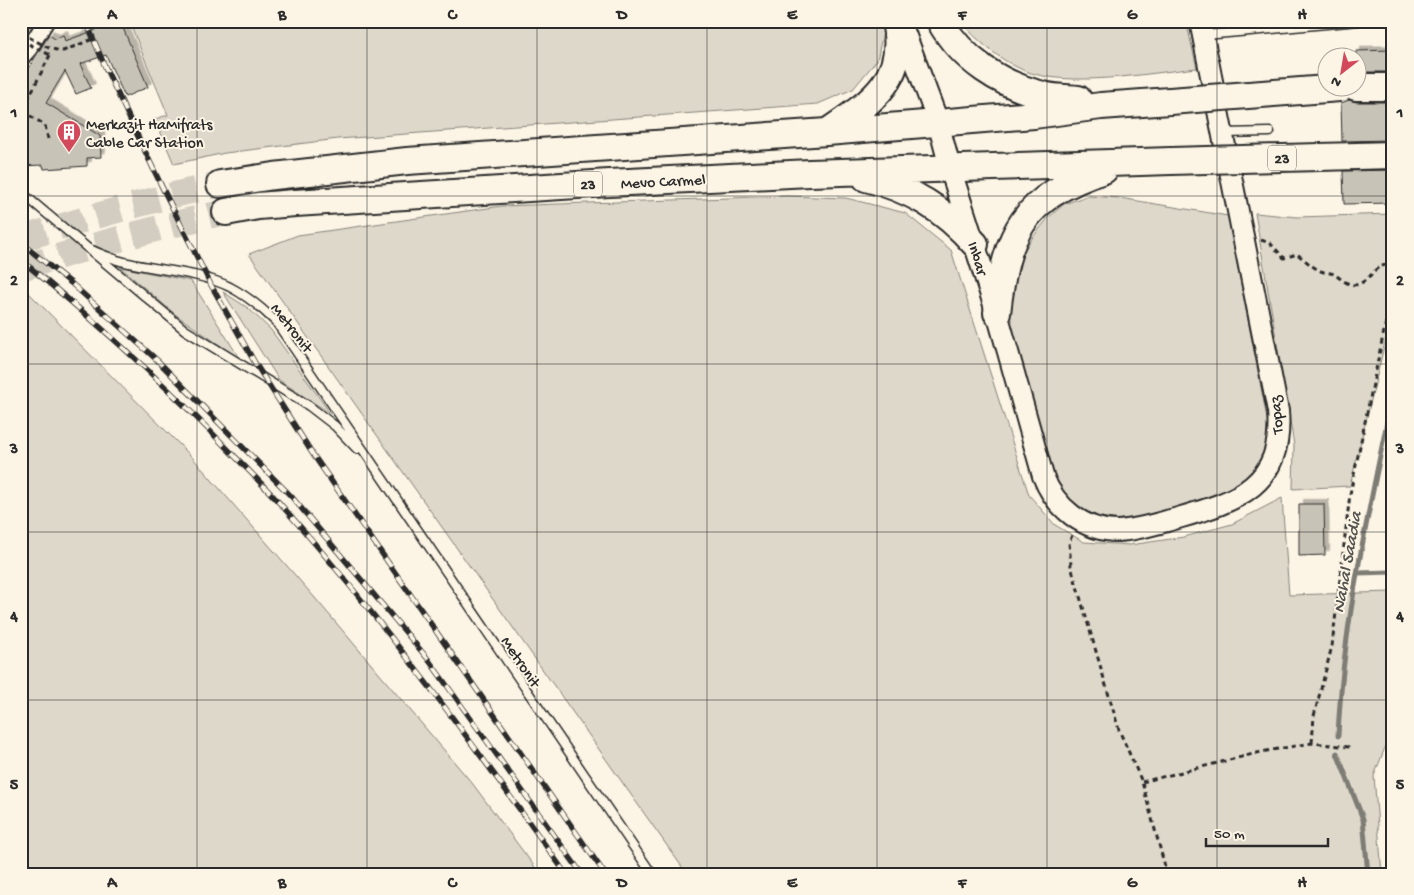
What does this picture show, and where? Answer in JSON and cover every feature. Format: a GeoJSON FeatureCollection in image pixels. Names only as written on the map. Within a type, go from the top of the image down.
{"type":"FeatureCollection","features":[{"type":"Feature","properties":{"kind":"highway"},"geometry":{"type":"LineString","coordinates":[[827,132],[861,109],[887,82],[893,71],[897,56],[899,38],[895,21]]}},
{"type":"Feature","properties":{"kind":"highway"},"geometry":{"type":"LineString","coordinates":[[940,21],[946,32],[977,65],[1016,87],[1045,96],[1128,104]]}},
{"type":"Feature","properties":{"kind":"highway"},"geometry":{"type":"LineString","coordinates":[[1366,87],[1393,87]]}},
{"type":"Feature","properties":{"kind":"highway","name":"23"},"geometry":{"type":"LineString","coordinates":[[220,184],[407,161],[827,132],[1034,115],[1128,104],[1316,90]]}},
{"type":"Feature","properties":{"kind":"highway","name":"23"},"geometry":{"type":"LineString","coordinates":[[950,168],[1393,154]]}},
{"type":"Feature","properties":{"kind":"highway"},"geometry":{"type":"LineString","coordinates":[[997,313],[1005,261],[1010,244],[1024,219],[1048,196],[1073,181],[1125,162]]}},
{"type":"Feature","properties":{"kind":"highway","name":"Mevo Carmel"},"geometry":{"type":"LineString","coordinates":[[226,212],[258,206],[609,183],[950,168]]}},
{"type":"Feature","properties":{"kind":"highway"},"geometry":{"type":"LineString","coordinates":[[841,172],[891,184],[914,194],[961,228],[975,244]]}},
{"type":"Feature","properties":{"kind":"street"},"geometry":{"type":"LineString","coordinates":[[21,58],[29,49],[46,21]]}},
{"type":"Feature","properties":{"kind":"street","name":"Inbar"},"geometry":{"type":"LineString","coordinates":[[901,21],[938,122],[950,168],[997,313]]}},
{"type":"Feature","properties":{"kind":"street","name":"Topaz"},"geometry":{"type":"LineString","coordinates":[[997,313],[1037,458],[1048,487],[1054,497],[1076,519],[1099,528],[1117,531],[1147,527],[1224,504],[1252,488],[1262,477],[1275,451],[1278,411],[1201,28]]}},
{"type":"Feature","properties":{"kind":"lane"},"geometry":{"type":"LineString","coordinates":[[1201,28],[1359,21]]}},
{"type":"Feature","properties":{"kind":"lane"},"geometry":{"type":"LineString","coordinates":[[1223,133],[1270,132]]}},
{"type":"Feature","properties":{"kind":"lane","name":"Metronit"},"geometry":{"type":"LineString","coordinates":[[21,192],[185,330],[322,415],[371,463]]}},
{"type":"Feature","properties":{"kind":"lane","name":"Metronit"},"geometry":{"type":"LineString","coordinates":[[92,250],[118,260],[215,281],[254,302],[276,322],[652,874]]}},
{"type":"Feature","properties":{"kind":"path"},"geometry":{"type":"LineString","coordinates":[[21,33],[51,49],[62,51],[93,39]]}},
{"type":"Feature","properties":{"kind":"path"},"geometry":{"type":"LineString","coordinates":[[21,40],[50,55],[22,111],[45,124],[48,139]]}},
{"type":"Feature","properties":{"kind":"path"},"geometry":{"type":"LineString","coordinates":[[21,94],[28,98]]}},
{"type":"Feature","properties":{"kind":"path"},"geometry":{"type":"LineString","coordinates":[[1243,235],[1270,243],[1284,258],[1297,254],[1319,270],[1332,273],[1350,285],[1360,284],[1379,266],[1384,264],[1393,265]]}},
{"type":"Feature","properties":{"kind":"path"},"geometry":{"type":"LineString","coordinates":[[1312,743],[1314,716],[1332,646],[1350,494],[1393,288]]}},
{"type":"Feature","properties":{"kind":"path"},"geometry":{"type":"LineString","coordinates":[[1076,519],[1069,543],[1071,566],[1119,730],[1142,782],[1167,874]]}},
{"type":"Feature","properties":{"kind":"path"},"geometry":{"type":"LineString","coordinates":[[1142,782],[1261,752],[1312,743],[1350,747]]}},
{"type":"Feature","properties":{"kind":"shaded area"},"geometry":{"type":"Polygon","coordinates":[[[129,21],[879,21],[883,32],[877,60],[853,89],[818,104],[338,139],[225,153],[174,164],[155,119],[168,115],[129,21]]]}},
{"type":"Feature","properties":{"kind":"shaded area"},"geometry":{"type":"Polygon","coordinates":[[[960,21],[1186,21],[1197,68],[1108,78],[1084,79],[1041,76],[1014,66],[997,55],[974,36],[960,21]]]}},
{"type":"Feature","properties":{"kind":"shaded area"},"geometry":{"type":"Polygon","coordinates":[[[787,196],[846,198],[905,213],[951,250],[1029,495],[1055,525],[1084,542],[1130,545],[1184,537],[1232,524],[1282,498],[1289,595],[1393,592],[1393,727],[1374,776],[1382,874],[687,874],[249,254],[298,235],[502,206],[787,196]]]}},
{"type":"Feature","properties":{"kind":"shaded area"},"geometry":{"type":"Polygon","coordinates":[[[1087,196],[1120,198],[1228,216],[1268,424],[1265,448],[1261,459],[1245,480],[1233,488],[1204,500],[1144,516],[1117,520],[1096,516],[1082,510],[1062,491],[1057,483],[1047,454],[1007,310],[1021,255],[1033,237],[1048,218],[1064,204],[1087,196]]]}},
{"type":"Feature","properties":{"kind":"shaded area"},"geometry":{"type":"Polygon","coordinates":[[[1255,213],[1297,217],[1393,214],[1393,310],[1350,486],[1293,489],[1294,445],[1255,213]]]}},
{"type":"Feature","properties":{"kind":"shaded area"},"geometry":{"type":"Polygon","coordinates":[[[120,267],[191,281],[240,359],[176,315],[120,267]]]}},
{"type":"Feature","properties":{"kind":"shaded area"},"geometry":{"type":"Polygon","coordinates":[[[21,285],[191,456],[472,783],[540,874],[21,874],[21,285]]]}},
{"type":"Feature","properties":{"kind":"shaded area"},"geometry":{"type":"Polygon","coordinates":[[[223,292],[248,308],[271,330],[331,414],[279,380],[223,292]]]}},
{"type":"Feature","properties":{"kind":"building"},"geometry":{"type":"Polygon","coordinates":[[[92,21],[120,21],[148,87],[125,97],[106,55],[80,64],[91,88],[76,94],[65,71],[46,103],[100,136],[101,157],[87,158],[87,166],[44,169],[43,165],[21,166],[21,80],[49,35],[55,39],[63,35],[65,41],[96,30],[92,21]]]}},
{"type":"Feature","properties":{"kind":"building"},"geometry":{"type":"Polygon","coordinates":[[[21,28],[29,31],[21,44],[21,28]]]}},
{"type":"Feature","properties":{"kind":"building"},"geometry":{"type":"Polygon","coordinates":[[[1393,50],[1393,72],[1366,72],[1366,51],[1393,50]]]}},
{"type":"Feature","properties":{"kind":"building"},"geometry":{"type":"Polygon","coordinates":[[[1349,100],[1356,102],[1393,102],[1393,140],[1342,141],[1341,103],[1349,100]]]}},
{"type":"Feature","properties":{"kind":"building"},"geometry":{"type":"Polygon","coordinates":[[[1393,170],[1393,203],[1344,204],[1343,171],[1393,170]]]}},
{"type":"Feature","properties":{"kind":"building"},"geometry":{"type":"Polygon","coordinates":[[[1299,504],[1324,504],[1325,555],[1299,556],[1299,504]]]}},
{"type":"Feature","properties":{"kind":"waterway","name":"Nahal Saadia"},"geometry":{"type":"LineString","coordinates":[[1338,736],[1345,650],[1367,521],[1393,393]]}},
{"type":"Feature","properties":{"kind":"waterway"},"geometry":{"type":"LineString","coordinates":[[1357,573],[1393,572]]}},
{"type":"Feature","properties":{"kind":"waterway","name":"Nahal Saadia"},"geometry":{"type":"LineString","coordinates":[[1337,753],[1363,819],[1368,874]]}},
{"type":"Feature","properties":{"kind":"tunnel"},"geometry":{"type":"LineString","coordinates":[[21,239],[120,209],[220,184]]}},
{"type":"Feature","properties":{"kind":"tunnel"},"geometry":{"type":"LineString","coordinates":[[21,268],[174,224],[226,212]]}},
{"type":"Feature","properties":{"kind":"railway"},"geometry":{"type":"LineString","coordinates":[[86,21],[106,69],[162,187],[211,285],[255,363],[314,456],[605,874]]}},
{"type":"Feature","properties":{"kind":"railway"},"geometry":{"type":"LineString","coordinates":[[21,243],[71,283],[157,360],[291,496],[428,659],[582,874]]}},
{"type":"Feature","properties":{"kind":"railway"},"geometry":{"type":"LineString","coordinates":[[21,260],[97,324],[146,369],[217,438],[283,507],[394,640],[566,874]]}},
{"type":"Feature","properties":{"kind":"place","name":"Merkazit HaMifrats Cable Car Station"},"geometry":{"type":"Point","coordinates":[69,153]}}]}
